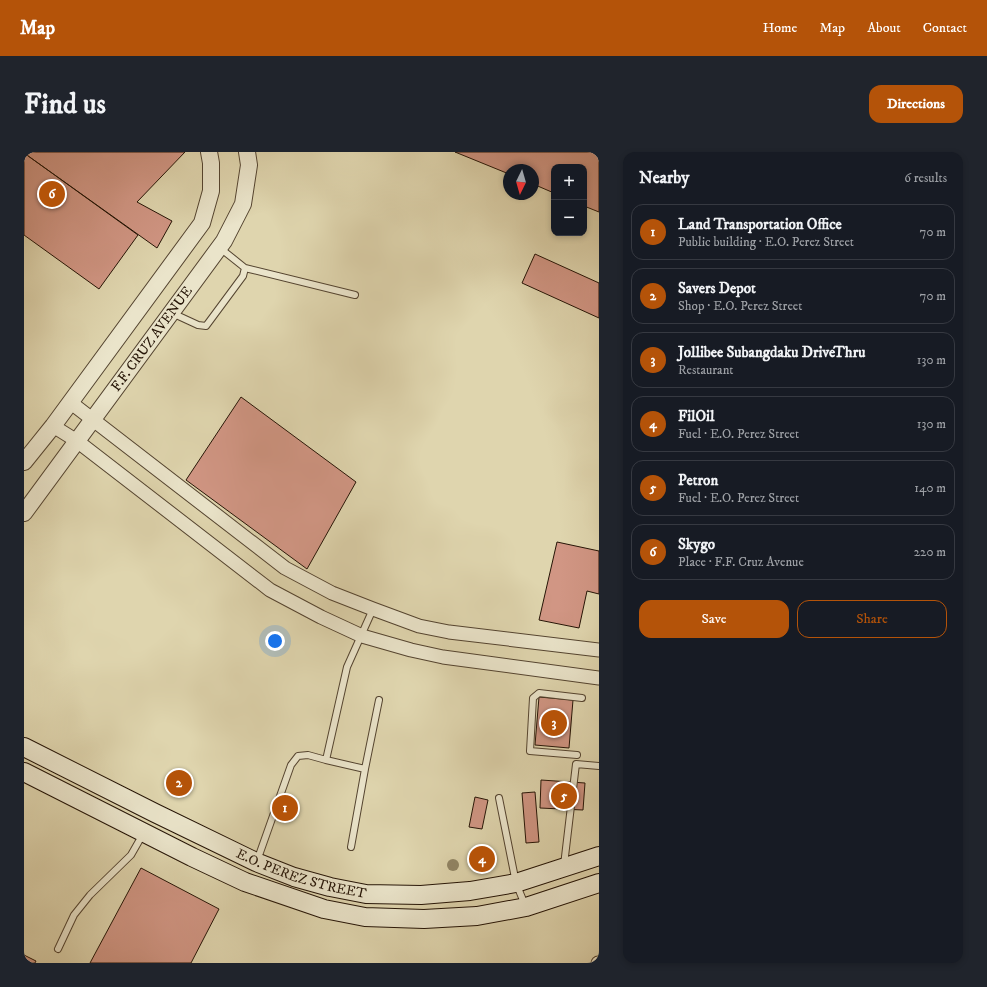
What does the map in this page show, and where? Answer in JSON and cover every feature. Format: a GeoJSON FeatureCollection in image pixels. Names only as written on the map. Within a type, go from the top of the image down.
{"type":"FeatureCollection","features":[{"type":"Feature","properties":{"kind":"main road","name":"E.O. PEREZ STREET"},"geometry":{"type":"LineString","coordinates":[[24,747],[256,862],[294,877],[330,887],[366,894],[421,895],[470,891],[516,883],[599,856]]}},
{"type":"Feature","properties":{"kind":"main road","name":"E.O. PEREZ STREET"},"geometry":{"type":"LineString","coordinates":[[24,772],[192,857],[245,882],[324,909],[365,917],[424,920],[477,916],[526,907],[599,883]]}},
{"type":"Feature","properties":{"kind":"main road"},"geometry":{"type":"LineString","coordinates":[[192,857],[202,836]]}},
{"type":"Feature","properties":{"kind":"street","name":"F.F. CRUZ AVENUE"},"geometry":{"type":"LineString","coordinates":[[24,462],[53,426],[202,223],[211,191],[211,162],[209,152]]}},
{"type":"Feature","properties":{"kind":"street","name":"F.F. CRUZ AVENUE"},"geometry":{"type":"LineString","coordinates":[[24,514],[220,248],[243,204],[249,165],[247,152]]}},
{"type":"Feature","properties":{"kind":"street"},"geometry":{"type":"LineString","coordinates":[[70,402],[285,568],[332,593],[373,610],[419,626],[449,632],[599,650]]}},
{"type":"Feature","properties":{"kind":"street"},"geometry":{"type":"LineString","coordinates":[[53,426],[77,441],[270,590],[320,617],[362,636],[442,657],[599,678]]}},
{"type":"Feature","properties":{"kind":"lane"},"geometry":{"type":"LineString","coordinates":[[220,248],[245,268],[355,296]]}},
{"type":"Feature","properties":{"kind":"lane"},"geometry":{"type":"LineString","coordinates":[[172,313],[198,325],[206,326],[243,276],[245,268]]}},
{"type":"Feature","properties":{"kind":"lane"},"geometry":{"type":"LineString","coordinates":[[326,760],[347,667],[373,610]]}},
{"type":"Feature","properties":{"kind":"lane"},"geometry":{"type":"LineString","coordinates":[[577,754],[530,751],[533,698],[539,693],[582,698]]}},
{"type":"Feature","properties":{"kind":"lane"},"geometry":{"type":"LineString","coordinates":[[352,847],[365,769],[379,700]]}},
{"type":"Feature","properties":{"kind":"lane"},"geometry":{"type":"LineString","coordinates":[[256,862],[291,765],[298,756],[308,755],[365,769]]}},
{"type":"Feature","properties":{"kind":"lane"},"geometry":{"type":"LineString","coordinates":[[564,868],[576,764],[599,766]]}},
{"type":"Feature","properties":{"kind":"lane"},"geometry":{"type":"LineString","coordinates":[[499,798],[516,883],[526,907]]}},
{"type":"Feature","properties":{"kind":"lane"},"geometry":{"type":"LineString","coordinates":[[58,949],[74,915],[90,894],[131,855],[143,832]]}},
{"type":"Feature","properties":{"kind":"building"},"geometry":{"type":"Polygon","coordinates":[[[185,152],[137,202],[172,221],[157,248],[24,153],[185,152]]]}},
{"type":"Feature","properties":{"kind":"building"},"geometry":{"type":"Polygon","coordinates":[[[455,152],[599,152],[599,212],[587,207],[587,164],[551,164],[551,192],[539,187],[539,164],[503,164],[503,172],[455,152]]]}},
{"type":"Feature","properties":{"kind":"building"},"geometry":{"type":"Polygon","coordinates":[[[24,153],[138,235],[99,289],[24,235],[24,153]]]}},
{"type":"Feature","properties":{"kind":"building"},"geometry":{"type":"Polygon","coordinates":[[[535,254],[599,283],[599,318],[522,283],[535,254]]]}},
{"type":"Feature","properties":{"kind":"building"},"geometry":{"type":"Polygon","coordinates":[[[241,397],[356,482],[307,569],[186,480],[241,397]]]}},
{"type":"Feature","properties":{"kind":"building"},"geometry":{"type":"Polygon","coordinates":[[[557,542],[599,551],[599,594],[587,591],[579,628],[539,620],[557,542]]]}},
{"type":"Feature","properties":{"kind":"building"},"geometry":{"type":"Polygon","coordinates":[[[539,697],[573,700],[569,748],[535,745],[539,697]]]}},
{"type":"Feature","properties":{"kind":"building"},"geometry":{"type":"Polygon","coordinates":[[[541,780],[585,783],[583,810],[540,808],[541,780]]]}},
{"type":"Feature","properties":{"kind":"building"},"geometry":{"type":"Polygon","coordinates":[[[535,792],[539,842],[526,843],[522,793],[535,792]]]}},
{"type":"Feature","properties":{"kind":"building"},"geometry":{"type":"Polygon","coordinates":[[[475,797],[488,800],[482,829],[469,827],[475,797]]]}},
{"type":"Feature","properties":{"kind":"building"},"geometry":{"type":"Polygon","coordinates":[[[473,849],[488,849],[491,853],[491,866],[473,865],[473,849]]]}},
{"type":"Feature","properties":{"kind":"building"},"geometry":{"type":"Polygon","coordinates":[[[141,868],[219,909],[191,963],[90,963],[141,868]]]}},
{"type":"Feature","properties":{"kind":"building"},"geometry":{"type":"Polygon","coordinates":[[[24,955],[36,961],[35,963],[24,963],[24,955]]]}},
{"type":"Feature","properties":{"kind":"place","name":"Skygo"},"geometry":{"type":"Point","coordinates":[52,194]}},
{"type":"Feature","properties":{"kind":"place","name":"Jollibee Subangdaku DriveThru"},"geometry":{"type":"Point","coordinates":[554,723]}},
{"type":"Feature","properties":{"kind":"place","name":"Savers Depot"},"geometry":{"type":"Point","coordinates":[179,783]}},
{"type":"Feature","properties":{"kind":"place","name":"Petron"},"geometry":{"type":"Point","coordinates":[564,796]}},
{"type":"Feature","properties":{"kind":"place","name":"Land Transportation Office"},"geometry":{"type":"Point","coordinates":[285,808]}},
{"type":"Feature","properties":{"kind":"place","name":"FilOil"},"geometry":{"type":"Point","coordinates":[482,859]}}]}
